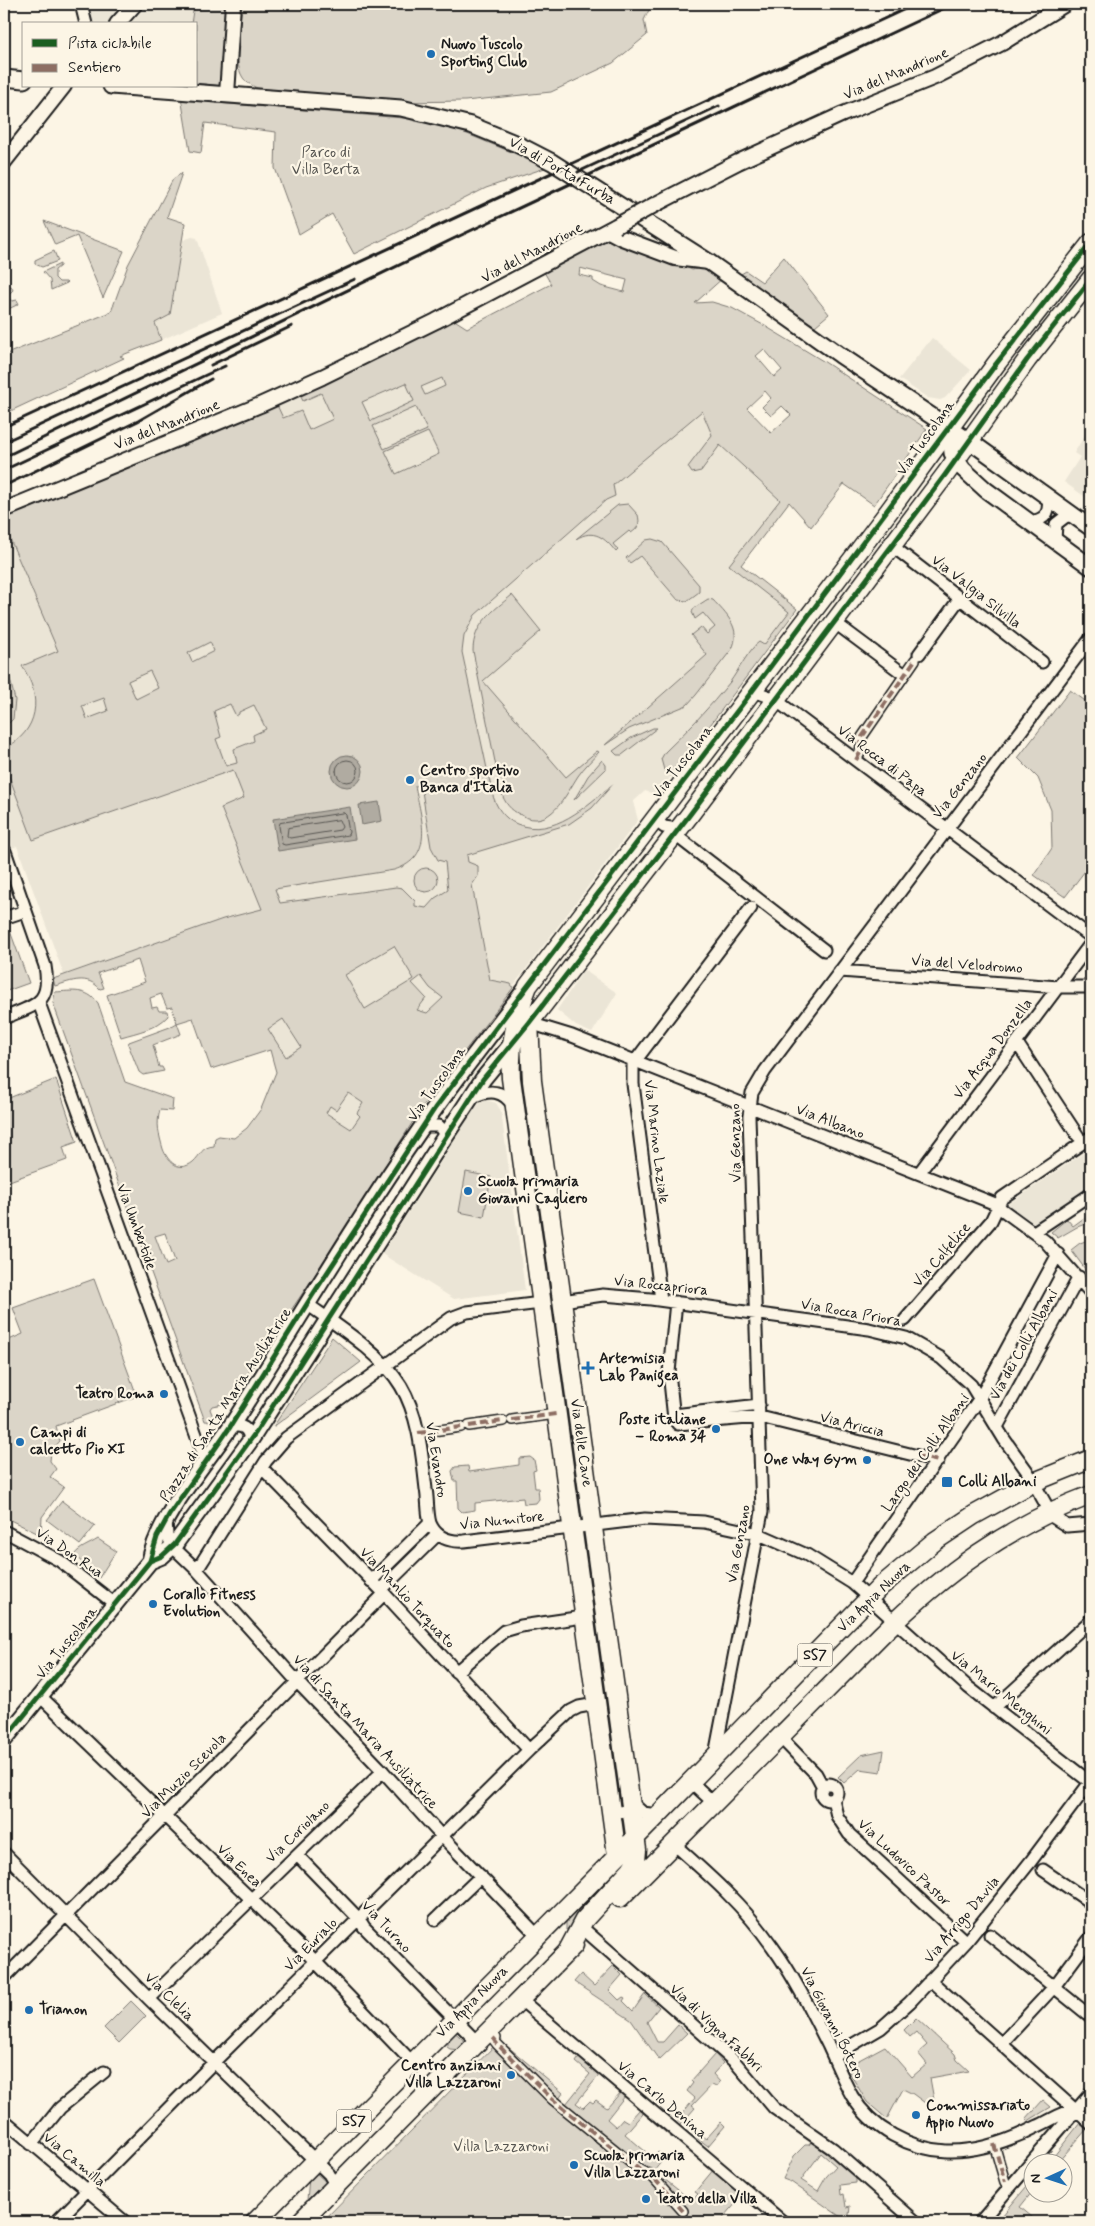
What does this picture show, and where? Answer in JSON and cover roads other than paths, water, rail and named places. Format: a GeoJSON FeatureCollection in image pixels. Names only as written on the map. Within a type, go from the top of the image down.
{"type":"FeatureCollection","features":[{"type":"Feature","properties":{"kind":"main road"},"geometry":{"type":"LineString","coordinates":[[4,78],[22,80]]}},
{"type":"Feature","properties":{"kind":"main road","name":"Via di Porta Furba"},"geometry":{"type":"LineString","coordinates":[[140,88],[378,105],[424,113],[471,125],[517,144],[552,162],[709,262],[840,355],[969,441],[1091,528]]}},
{"type":"Feature","properties":{"kind":"main road","name":"Via Tuscolana"},"geometry":{"type":"LineString","coordinates":[[307,1304],[422,1126],[753,690],[1013,343],[1091,243]]}},
{"type":"Feature","properties":{"kind":"main road"},"geometry":{"type":"LineString","coordinates":[[522,1021],[676,832],[956,460],[1027,360],[1091,279]]}},
{"type":"Feature","properties":{"kind":"main road","name":"Via Tuscolana"},"geometry":{"type":"LineString","coordinates":[[950,428],[950,447],[956,460]]}},
{"type":"Feature","properties":{"kind":"main road"},"geometry":{"type":"LineString","coordinates":[[956,460],[978,484],[1091,567]]}},
{"type":"Feature","properties":{"kind":"main road"},"geometry":{"type":"LineString","coordinates":[[522,1021],[528,986]]}},
{"type":"Feature","properties":{"kind":"main road","name":"Via delle Cave"},"geometry":{"type":"LineString","coordinates":[[522,1021],[511,1044],[511,1078],[617,1855]]}},
{"type":"Feature","properties":{"kind":"main road","name":"Via delle Cave"},"geometry":{"type":"LineString","coordinates":[[522,1021],[636,1837],[636,1861],[625,1877],[584,1920],[567,1952]]}},
{"type":"Feature","properties":{"kind":"main road"},"geometry":{"type":"LineString","coordinates":[[173,1547],[250,1441],[444,1138],[511,1044]]}},
{"type":"Feature","properties":{"kind":"main road"},"geometry":{"type":"LineString","coordinates":[[541,1303],[562,1301]]}},
{"type":"Feature","properties":{"kind":"main road","name":"Piazza di Santa Maria Ausiliatrice"},"geometry":{"type":"LineString","coordinates":[[167,1520],[230,1427],[307,1304]]}},
{"type":"Feature","properties":{"kind":"main road","name":"Via Appia Nuova"},"geometry":{"type":"LineString","coordinates":[[255,2222],[900,1569],[947,1532],[1034,1482],[1091,1459]]}},
{"type":"Feature","properties":{"kind":"main road","name":"SS7"},"geometry":{"type":"LineString","coordinates":[[300,2222],[895,1621],[967,1560],[1002,1537],[1049,1512],[1091,1495]]}},
{"type":"Feature","properties":{"kind":"main road","name":"Via Tuscolana"},"geometry":{"type":"LineString","coordinates":[[4,1740],[150,1561],[157,1537],[167,1520]]}},
{"type":"Feature","properties":{"kind":"main road","name":"Via Tuscolana"},"geometry":{"type":"LineString","coordinates":[[150,1561],[162,1556],[173,1547]]}},
{"type":"Feature","properties":{"kind":"street"},"geometry":{"type":"LineString","coordinates":[[81,4],[86,22]]}},
{"type":"Feature","properties":{"kind":"street"},"geometry":{"type":"LineString","coordinates":[[119,22],[135,4]]}},
{"type":"Feature","properties":{"kind":"street"},"geometry":{"type":"LineString","coordinates":[[227,94],[233,4]]}},
{"type":"Feature","properties":{"kind":"street","name":"Via del Mandrione"},"geometry":{"type":"LineString","coordinates":[[4,510],[260,405],[330,373],[428,326],[738,162],[835,118],[936,77],[1002,43],[1065,4]]}},
{"type":"Feature","properties":{"kind":"street"},"geometry":{"type":"LineString","coordinates":[[4,162],[62,88]]}},
{"type":"Feature","properties":{"kind":"street"},"geometry":{"type":"LineString","coordinates":[[612,228],[622,238],[676,258],[709,262]]}},
{"type":"Feature","properties":{"kind":"street"},"geometry":{"type":"LineString","coordinates":[[926,460],[944,475]]}},
{"type":"Feature","properties":{"kind":"street"},"geometry":{"type":"LineString","coordinates":[[1031,522],[1042,520],[1046,516],[1049,506],[1048,498]]}},
{"type":"Feature","properties":{"kind":"street"},"geometry":{"type":"LineString","coordinates":[[1055,540],[1054,531],[1056,524],[1064,517],[1074,515]]}},
{"type":"Feature","properties":{"kind":"street","name":"Via Valgia Silvilla"},"geometry":{"type":"LineString","coordinates":[[891,546],[1042,662]]}},
{"type":"Feature","properties":{"kind":"street"},"geometry":{"type":"LineString","coordinates":[[856,760],[860,753],[862,737],[960,598]]}},
{"type":"Feature","properties":{"kind":"street"},"geometry":{"type":"LineString","coordinates":[[834,622],[901,672]]}},
{"type":"Feature","properties":{"kind":"street","name":"Via Genzano"},"geometry":{"type":"LineString","coordinates":[[715,1755],[762,1512],[749,1107],[751,1096],[757,1083],[946,828],[1091,638]]}},
{"type":"Feature","properties":{"kind":"street"},"geometry":{"type":"LineString","coordinates":[[753,690],[767,694],[776,700]]}},
{"type":"Feature","properties":{"kind":"street","name":"Via Rocca di Papa"},"geometry":{"type":"LineString","coordinates":[[776,700],[1091,937]]}},
{"type":"Feature","properties":{"kind":"street","name":"Via Tuscolana"},"geometry":{"type":"LineString","coordinates":[[654,819],[664,827],[676,832]]}},
{"type":"Feature","properties":{"kind":"street"},"geometry":{"type":"LineString","coordinates":[[676,832],[824,950]]}},
{"type":"Feature","properties":{"kind":"street"},"geometry":{"type":"LineString","coordinates":[[4,1018],[39,1003],[45,993],[46,972],[5,851]]}},
{"type":"Feature","properties":{"kind":"street","name":"Via Marino Laziale"},"geometry":{"type":"LineString","coordinates":[[661,1300],[633,1084],[634,1062],[751,908]]}},
{"type":"Feature","properties":{"kind":"street"},"geometry":{"type":"LineString","coordinates":[[4,918],[24,911]]}},
{"type":"Feature","properties":{"kind":"street","name":"Via Acqua Donzella"},"geometry":{"type":"LineString","coordinates":[[919,1173],[1091,943]]}},
{"type":"Feature","properties":{"kind":"street","name":"Via del Velodromo"},"geometry":{"type":"LineString","coordinates":[[840,971],[1059,987],[1091,987]]}},
{"type":"Feature","properties":{"kind":"street","name":"Via Umbertide"},"geometry":{"type":"LineString","coordinates":[[39,1003],[206,1462]]}},
{"type":"Feature","properties":{"kind":"street","name":"Via Albano"},"geometry":{"type":"LineString","coordinates":[[522,1021],[572,1036],[998,1206],[1034,1232],[1058,1254],[1091,1293]]}},
{"type":"Feature","properties":{"kind":"street"},"geometry":{"type":"LineString","coordinates":[[1017,1043],[1078,1136]]}},
{"type":"Feature","properties":{"kind":"street"},"geometry":{"type":"LineString","coordinates":[[471,1098],[484,1091],[493,1091],[504,1096],[515,1109]]}},
{"type":"Feature","properties":{"kind":"street"},"geometry":{"type":"LineString","coordinates":[[422,1126],[439,1126],[444,1133],[444,1138]]}},
{"type":"Feature","properties":{"kind":"street","name":"Via Colfelice"},"geometry":{"type":"LineString","coordinates":[[905,1320],[991,1221],[1006,1194],[1091,1137]]}},
{"type":"Feature","properties":{"kind":"street"},"geometry":{"type":"LineString","coordinates":[[1034,1232],[1091,1194]]}},
{"type":"Feature","properties":{"kind":"street","name":"Via dei Colli Albani"},"geometry":{"type":"LineString","coordinates":[[980,1398],[1058,1254]]}},
{"type":"Feature","properties":{"kind":"street","name":"Via dei Colli Albani"},"geometry":{"type":"LineString","coordinates":[[997,1427],[1078,1277]]}},
{"type":"Feature","properties":{"kind":"street","name":"Via Roccapriora"},"geometry":{"type":"LineString","coordinates":[[562,1301],[603,1295],[661,1300],[756,1313]]}},
{"type":"Feature","properties":{"kind":"street"},"geometry":{"type":"LineString","coordinates":[[676,1302],[669,1372],[674,1415],[759,1405]]}},
{"type":"Feature","properties":{"kind":"street"},"geometry":{"type":"LineString","coordinates":[[197,1570],[262,1468],[286,1438],[445,1322],[474,1311],[541,1303]]}},
{"type":"Feature","properties":{"kind":"street","name":"Piazza di Santa Maria Ausiliatrice"},"geometry":{"type":"LineString","coordinates":[[307,1304],[386,1365]]}},
{"type":"Feature","properties":{"kind":"street","name":"Via Rocca Priora"},"geometry":{"type":"LineString","coordinates":[[756,1313],[869,1329],[901,1336],[925,1348],[948,1364],[968,1382],[980,1398]]}},
{"type":"Feature","properties":{"kind":"street","name":"Via Evandro"},"geometry":{"type":"LineString","coordinates":[[386,1365],[403,1388],[418,1433],[430,1523],[438,1534]]}},
{"type":"Feature","properties":{"kind":"street","name":"Largo dei Colli Albani"},"geometry":{"type":"LineString","coordinates":[[852,1583],[980,1398],[1034,1482],[1049,1512]]}},
{"type":"Feature","properties":{"kind":"street"},"geometry":{"type":"LineString","coordinates":[[418,1433],[556,1414]]}},
{"type":"Feature","properties":{"kind":"street","name":"Via Ariccia"},"geometry":{"type":"LineString","coordinates":[[674,1415],[676,1422],[683,1425],[760,1418],[938,1461]]}},
{"type":"Feature","properties":{"kind":"street"},"geometry":{"type":"LineString","coordinates":[[230,1427],[240,1426],[246,1428],[250,1441]]}},
{"type":"Feature","properties":{"kind":"street","name":"Via Manlio Torquato"},"geometry":{"type":"LineString","coordinates":[[262,1468],[371,1580],[529,1750]]}},
{"type":"Feature","properties":{"kind":"street"},"geometry":{"type":"LineString","coordinates":[[1049,1512],[1058,1521],[1067,1526],[1091,1524]]}},
{"type":"Feature","properties":{"kind":"street"},"geometry":{"type":"LineString","coordinates":[[167,1520],[167,1535],[173,1547]]}},
{"type":"Feature","properties":{"kind":"street","name":"Via Numitore"},"geometry":{"type":"LineString","coordinates":[[438,1534],[445,1540],[456,1542],[638,1520],[674,1520],[712,1524],[759,1534],[807,1555],[852,1583]]}},
{"type":"Feature","properties":{"kind":"street"},"geometry":{"type":"LineString","coordinates":[[371,1580],[430,1523]]}},
{"type":"Feature","properties":{"kind":"street","name":"Via Don Rua"},"geometry":{"type":"LineString","coordinates":[[4,1531],[60,1561],[115,1604]]}},
{"type":"Feature","properties":{"kind":"street","name":"Via Muzio Scevola"},"geometry":{"type":"LineString","coordinates":[[4,1978],[298,1683],[438,1534]]}},
{"type":"Feature","properties":{"kind":"street","name":"Via di Santa Maria Ausiliatrice"},"geometry":{"type":"LineString","coordinates":[[173,1547],[197,1570],[298,1683],[538,1936]]}},
{"type":"Feature","properties":{"kind":"street"},"geometry":{"type":"LineString","coordinates":[[852,1583],[870,1598]]}},
{"type":"Feature","properties":{"kind":"street","name":"Via Mario Menghini"},"geometry":{"type":"LineString","coordinates":[[870,1598],[931,1655],[994,1708],[1091,1782]]}},
{"type":"Feature","properties":{"kind":"street"},"geometry":{"type":"LineString","coordinates":[[456,1672],[504,1630],[583,1616]]}},
{"type":"Feature","properties":{"kind":"street"},"geometry":{"type":"LineString","coordinates":[[994,1708],[1091,1620]]}},
{"type":"Feature","properties":{"kind":"street","name":"Via Enea"},"geometry":{"type":"LineString","coordinates":[[40,1696],[251,1898],[316,1962],[412,2062]]}},
{"type":"Feature","properties":{"kind":"street","name":"Via Eurialo"},"geometry":{"type":"LineString","coordinates":[[56,2222],[214,2062],[529,1750],[571,1711],[579,1707],[596,1704]]}},
{"type":"Feature","properties":{"kind":"street","name":"Via Ludovico Pastor"},"geometry":{"type":"LineString","coordinates":[[780,1737],[816,1774],[823,1787],[821,1792],[823,1798],[833,1799],[837,1816],[853,1838],[966,1942]]}},
{"type":"Feature","properties":{"kind":"street","name":"Via Coriolano"},"geometry":{"type":"LineString","coordinates":[[149,1999],[383,1771]]}},
{"type":"Feature","properties":{"kind":"street"},"geometry":{"type":"LineString","coordinates":[[690,1782],[715,1804]]}},
{"type":"Feature","properties":{"kind":"street","name":"Via Arrigo Davila"},"geometry":{"type":"LineString","coordinates":[[833,2056],[880,2028],[904,2008],[966,1942],[1091,1782]]}},
{"type":"Feature","properties":{"kind":"street"},"geometry":{"type":"LineString","coordinates":[[610,1803],[614,1810],[621,1812],[626,1810],[631,1802],[644,1813],[650,1815],[658,1814]]}},
{"type":"Feature","properties":{"kind":"street","name":"Via Giovanni Botero"},"geometry":{"type":"LineString","coordinates":[[675,1845],[732,1897],[765,1935],[794,1980],[847,2087],[861,2109],[872,2121],[893,2136],[916,2145],[947,2151],[969,2150],[994,2144],[1027,2131],[1061,2114],[1076,2110]]}},
{"type":"Feature","properties":{"kind":"street","name":"Via Clelia"},"geometry":{"type":"LineString","coordinates":[[4,1853],[149,1999],[331,2176],[336,2186]]}},
{"type":"Feature","properties":{"kind":"street","name":"Via Turno"},"geometry":{"type":"LineString","coordinates":[[296,1855],[359,1919],[364,1928],[478,2042]]}},
{"type":"Feature","properties":{"kind":"street"},"geometry":{"type":"LineString","coordinates":[[1044,1870],[1091,1903]]}},
{"type":"Feature","properties":{"kind":"street"},"geometry":{"type":"LineString","coordinates":[[435,1920],[481,1876]]}},
{"type":"Feature","properties":{"kind":"street","name":"Via di Vigna Fabbri"},"geometry":{"type":"LineString","coordinates":[[588,1932],[735,2062],[774,2108],[833,2149],[916,2222]]}},
{"type":"Feature","properties":{"kind":"street"},"geometry":{"type":"LineString","coordinates":[[990,1936],[1091,2017]]}},
{"type":"Feature","properties":{"kind":"street"},"geometry":{"type":"LineString","coordinates":[[1001,2044],[1053,1988],[1091,1937]]}},
{"type":"Feature","properties":{"kind":"street"},"geometry":{"type":"LineString","coordinates":[[930,1980],[1091,2124]]}},
{"type":"Feature","properties":{"kind":"street","name":"Via Carlo Denina"},"geometry":{"type":"LineString","coordinates":[[521,2000],[783,2222]]}},
{"type":"Feature","properties":{"kind":"street"},"geometry":{"type":"LineString","coordinates":[[496,2038],[494,2040],[552,2099],[641,2171],[651,2175],[683,2211]]}},
{"type":"Feature","properties":{"kind":"street"},"geometry":{"type":"LineString","coordinates":[[31,2144],[60,2108],[104,2072]]}},
{"type":"Feature","properties":{"kind":"street"},"geometry":{"type":"LineString","coordinates":[[980,2222],[1008,2185],[1091,2093]]}},
{"type":"Feature","properties":{"kind":"street","name":"Via Camilla"},"geometry":{"type":"LineString","coordinates":[[4,2120],[87,2192],[125,2222]]}},
{"type":"Feature","properties":{"kind":"street"},"geometry":{"type":"LineString","coordinates":[[994,2144],[1008,2185]]}},
{"type":"Feature","properties":{"kind":"water"},"geometry":{"type":"Polygon","coordinates":[[[347,755],[358,760],[363,771],[358,782],[347,787],[336,782],[331,771],[336,760],[347,755]]]}},
{"type":"Feature","properties":{"kind":"water"},"geometry":{"type":"Polygon","coordinates":[[[379,802],[382,821],[362,825],[359,805],[379,802]]]}},
{"type":"Feature","properties":{"kind":"water"},"geometry":{"type":"Polygon","coordinates":[[[350,807],[355,839],[278,851],[273,819],[350,807]]]}},
{"type":"Feature","properties":{"kind":"railway"},"geometry":{"type":"LineString","coordinates":[[4,427],[916,4]]}},
{"type":"Feature","properties":{"kind":"railway"},"geometry":{"type":"LineString","coordinates":[[4,457],[453,239],[953,4]]}},
{"type":"Feature","properties":{"kind":"railway"},"geometry":{"type":"LineString","coordinates":[[578,172],[719,106]]}},
{"type":"Feature","properties":{"kind":"railway"},"geometry":{"type":"LineString","coordinates":[[4,442],[355,279]]}},
{"type":"Feature","properties":{"kind":"railway"},"geometry":{"type":"LineString","coordinates":[[211,365],[292,326]]}},
{"type":"Feature","properties":{"kind":"railway"},"geometry":{"type":"LineString","coordinates":[[4,470],[225,366]]}},
{"type":"Feature","properties":{"kind":"railway"},"geometry":{"type":"LineString","coordinates":[[4,486],[138,421],[211,379]]}},
{"type":"Feature","properties":{"kind":"place","name":"Nuovo Tuscolo Sporting Club"},"geometry":{"type":"Point","coordinates":[431,54]}},
{"type":"Feature","properties":{"kind":"place","name":"Centro sportivo Banca d'Italia"},"geometry":{"type":"Point","coordinates":[410,780]}},
{"type":"Feature","properties":{"kind":"place","name":"Scuola primaria Giovanni Cagliero"},"geometry":{"type":"Point","coordinates":[468,1191]}},
{"type":"Feature","properties":{"kind":"place","name":"Artemisia Lab Panigea"},"geometry":{"type":"Point","coordinates":[588,1368]}},
{"type":"Feature","properties":{"kind":"place","name":"Teatro Roma"},"geometry":{"type":"Point","coordinates":[164,1394]}},
{"type":"Feature","properties":{"kind":"place","name":"Poste italiane – Roma 34"},"geometry":{"type":"Point","coordinates":[716,1429]}},
{"type":"Feature","properties":{"kind":"place","name":"Campi di calcetto Pio XI"},"geometry":{"type":"Point","coordinates":[20,1442]}},
{"type":"Feature","properties":{"kind":"place","name":"One Way Gym"},"geometry":{"type":"Point","coordinates":[867,1460]}},
{"type":"Feature","properties":{"kind":"place","name":"Colli Albani"},"geometry":{"type":"Point","coordinates":[947,1482]}},
{"type":"Feature","properties":{"kind":"place","name":"Corallo Fitness Evolution"},"geometry":{"type":"Point","coordinates":[153,1604]}},
{"type":"Feature","properties":{"kind":"place","name":"Trianon"},"geometry":{"type":"Point","coordinates":[29,2010]}},
{"type":"Feature","properties":{"kind":"place","name":"Centro anziani Villa Lazzaroni"},"geometry":{"type":"Point","coordinates":[511,2075]}},
{"type":"Feature","properties":{"kind":"place","name":"Commissariato Appio Nuovo"},"geometry":{"type":"Point","coordinates":[916,2115]}},
{"type":"Feature","properties":{"kind":"place","name":"Scuola primaria Villa Lazzaroni"},"geometry":{"type":"Point","coordinates":[574,2165]}},
{"type":"Feature","properties":{"kind":"place","name":"Teatro della Villa"},"geometry":{"type":"Point","coordinates":[646,2199]}},
{"type":"Feature","properties":{"kind":"park label","name":"Parco di Villa Berta"},"geometry":{"type":"Point","coordinates":[326,162]}},
{"type":"Feature","properties":{"kind":"park label","name":"Villa Lazzaroni"},"geometry":{"type":"Point","coordinates":[501,2147]}}]}
